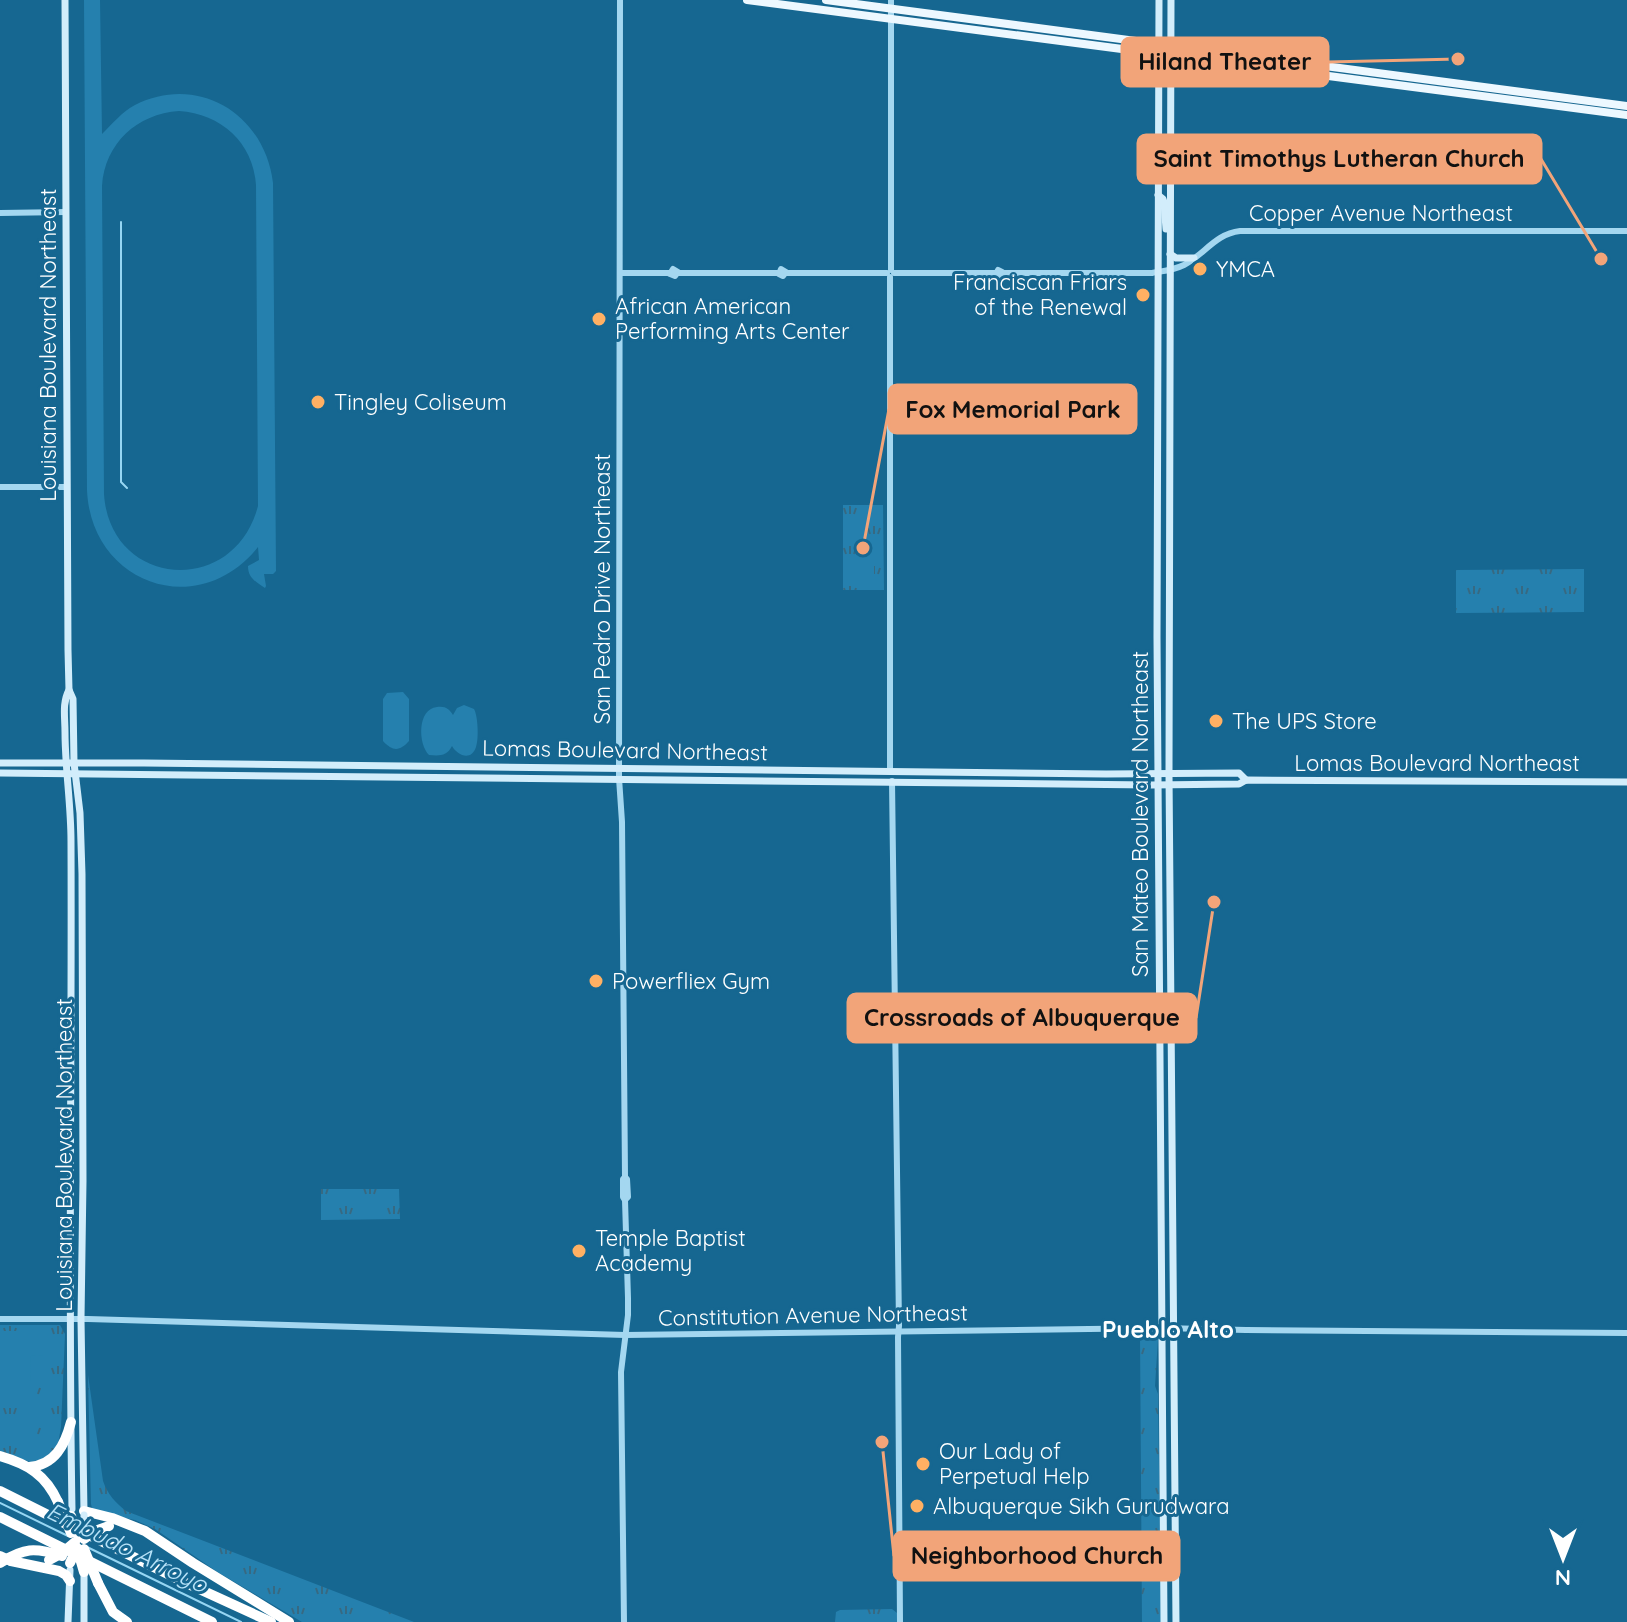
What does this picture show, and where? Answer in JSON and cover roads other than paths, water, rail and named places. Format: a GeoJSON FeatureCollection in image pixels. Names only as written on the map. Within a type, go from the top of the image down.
{"type":"FeatureCollection","features":[{"type":"Feature","properties":{"kind":"highway"},"geometry":{"type":"LineString","coordinates":[[29,1467],[44,1464],[56,1456],[71,1422]]}},
{"type":"Feature","properties":{"kind":"highway"},"geometry":{"type":"LineString","coordinates":[[0,1456],[29,1467],[45,1480],[113,1612],[127,1622]]}},
{"type":"Feature","properties":{"kind":"highway"},"geometry":{"type":"LineString","coordinates":[[0,1491],[271,1622]]}},
{"type":"Feature","properties":{"kind":"highway"},"geometry":{"type":"LineString","coordinates":[[72,1512],[84,1574]]}},
{"type":"Feature","properties":{"kind":"highway"},"geometry":{"type":"LineString","coordinates":[[0,1517],[212,1622]]}},
{"type":"Feature","properties":{"kind":"highway"},"geometry":{"type":"LineString","coordinates":[[3,1559],[70,1571],[84,1517],[112,1518],[150,1534],[289,1622]]}},
{"type":"Feature","properties":{"kind":"highway"},"geometry":{"type":"LineString","coordinates":[[30,1565],[49,1560],[95,1531],[109,1526],[130,1525]]}},
{"type":"Feature","properties":{"kind":"highway"},"geometry":{"type":"LineString","coordinates":[[3,1559],[32,1549],[102,1568]]}},
{"type":"Feature","properties":{"kind":"main road","name":"Louisiana Boulevard Northeast"},"geometry":{"type":"LineString","coordinates":[[65,0],[69,690],[64,700],[70,763],[75,773],[80,813],[82,874],[84,1517]]}},
{"type":"Feature","properties":{"kind":"main road"},"geometry":{"type":"LineString","coordinates":[[747,0],[1627,115]]}},
{"type":"Feature","properties":{"kind":"main road"},"geometry":{"type":"LineString","coordinates":[[826,0],[891,4],[1159,44],[1627,106]]}},
{"type":"Feature","properties":{"kind":"main road","name":"San Mateo Boulevard Northeast"},"geometry":{"type":"LineString","coordinates":[[1159,0],[1159,1177],[1164,1622]]}},
{"type":"Feature","properties":{"kind":"main road","name":"San Mateo Boulevard Northeast"},"geometry":{"type":"LineString","coordinates":[[1171,0],[1169,784],[1176,1622]]}},
{"type":"Feature","properties":{"kind":"main road"},"geometry":{"type":"LineString","coordinates":[[1158,195],[1163,199],[1166,233],[1170,238]]}},
{"type":"Feature","properties":{"kind":"main road"},"geometry":{"type":"LineString","coordinates":[[1170,254],[1176,258],[1194,258]]}},
{"type":"Feature","properties":{"kind":"main road","name":"Lomas Boulevard Northeast"},"geometry":{"type":"LineString","coordinates":[[0,763],[1239,773],[1246,780]]}},
{"type":"Feature","properties":{"kind":"main road","name":"Louisiana Boulevard Northeast"},"geometry":{"type":"LineString","coordinates":[[70,763],[66,773],[71,843],[72,1512]]}},
{"type":"Feature","properties":{"kind":"main road","name":"Lomas Boulevard Northeast"},"geometry":{"type":"LineString","coordinates":[[0,773],[1158,785],[1239,784],[1246,780],[1627,782]]}},
{"type":"Feature","properties":{"kind":"main road"},"geometry":{"type":"LineString","coordinates":[[68,1622],[70,1571]]}},
{"type":"Feature","properties":{"kind":"main road"},"geometry":{"type":"LineString","coordinates":[[84,1574],[84,1622]]}},
{"type":"Feature","properties":{"kind":"street","name":"San Pedro Drive Northeast"},"geometry":{"type":"LineString","coordinates":[[620,0],[619,778],[622,820],[623,1197],[628,1307],[621,1372],[624,1622]]}},
{"type":"Feature","properties":{"kind":"street"},"geometry":{"type":"LineString","coordinates":[[890,771],[891,4]]}},
{"type":"Feature","properties":{"kind":"street"},"geometry":{"type":"LineString","coordinates":[[0,213],[66,212]]}},
{"type":"Feature","properties":{"kind":"street","name":"Copper Avenue Northeast"},"geometry":{"type":"LineString","coordinates":[[620,273],[1158,272],[1183,265],[1215,239],[1240,231],[1627,231]]}},
{"type":"Feature","properties":{"kind":"street"},"geometry":{"type":"LineString","coordinates":[[0,487],[67,487]]}},
{"type":"Feature","properties":{"kind":"street"},"geometry":{"type":"LineString","coordinates":[[892,781],[900,1622]]}},
{"type":"Feature","properties":{"kind":"street","name":"Constitution Avenue Northeast"},"geometry":{"type":"LineString","coordinates":[[0,1319],[625,1335],[1162,1328],[1627,1333]]}},
{"type":"Feature","properties":{"kind":"waterway"},"geometry":{"type":"LineString","coordinates":[[121,222],[121,482],[127,488]]}},
{"type":"Feature","properties":{"kind":"waterway","name":"Embudo Arroyo"},"geometry":{"type":"LineString","coordinates":[[0,1503],[68,1536]]}},
{"type":"Feature","properties":{"kind":"waterway","name":"Embudo Arroyo"},"geometry":{"type":"LineString","coordinates":[[87,1547],[241,1622]]}},
{"type":"Feature","properties":{"kind":"place","name":"Hiland Theater"},"geometry":{"type":"Point","coordinates":[1458,59]}},
{"type":"Feature","properties":{"kind":"place","name":"Saint Timothys Lutheran Church"},"geometry":{"type":"Point","coordinates":[1601,259]}},
{"type":"Feature","properties":{"kind":"place","name":"YMCA"},"geometry":{"type":"Point","coordinates":[1200,269]}},
{"type":"Feature","properties":{"kind":"place","name":"Franciscan Friars of the Renewal"},"geometry":{"type":"Point","coordinates":[1143,295]}},
{"type":"Feature","properties":{"kind":"place","name":"African American Performing Arts Center"},"geometry":{"type":"Point","coordinates":[599,319]}},
{"type":"Feature","properties":{"kind":"place","name":"Tingley Coliseum"},"geometry":{"type":"Point","coordinates":[318,402]}},
{"type":"Feature","properties":{"kind":"place","name":"Fox Memorial Park"},"geometry":{"type":"Point","coordinates":[863,548]}},
{"type":"Feature","properties":{"kind":"place","name":"The UPS Store"},"geometry":{"type":"Point","coordinates":[1216,721]}},
{"type":"Feature","properties":{"kind":"place","name":"Crossroads of Albuquerque"},"geometry":{"type":"Point","coordinates":[1214,902]}},
{"type":"Feature","properties":{"kind":"place","name":"Powerfliex Gym"},"geometry":{"type":"Point","coordinates":[596,981]}},
{"type":"Feature","properties":{"kind":"place","name":"Temple Baptist Academy"},"geometry":{"type":"Point","coordinates":[579,1251]}},
{"type":"Feature","properties":{"kind":"place","name":"Neighborhood Church"},"geometry":{"type":"Point","coordinates":[882,1442]}},
{"type":"Feature","properties":{"kind":"place","name":"Our Lady of Perpetual Help"},"geometry":{"type":"Point","coordinates":[923,1464]}},
{"type":"Feature","properties":{"kind":"place","name":"Albuquerque Sikh Gurudwara"},"geometry":{"type":"Point","coordinates":[917,1506]}},
{"type":"Feature","properties":{"kind":"district","name":"Pueblo Alto"},"geometry":{"type":"Point","coordinates":[1168,1330]}}]}
